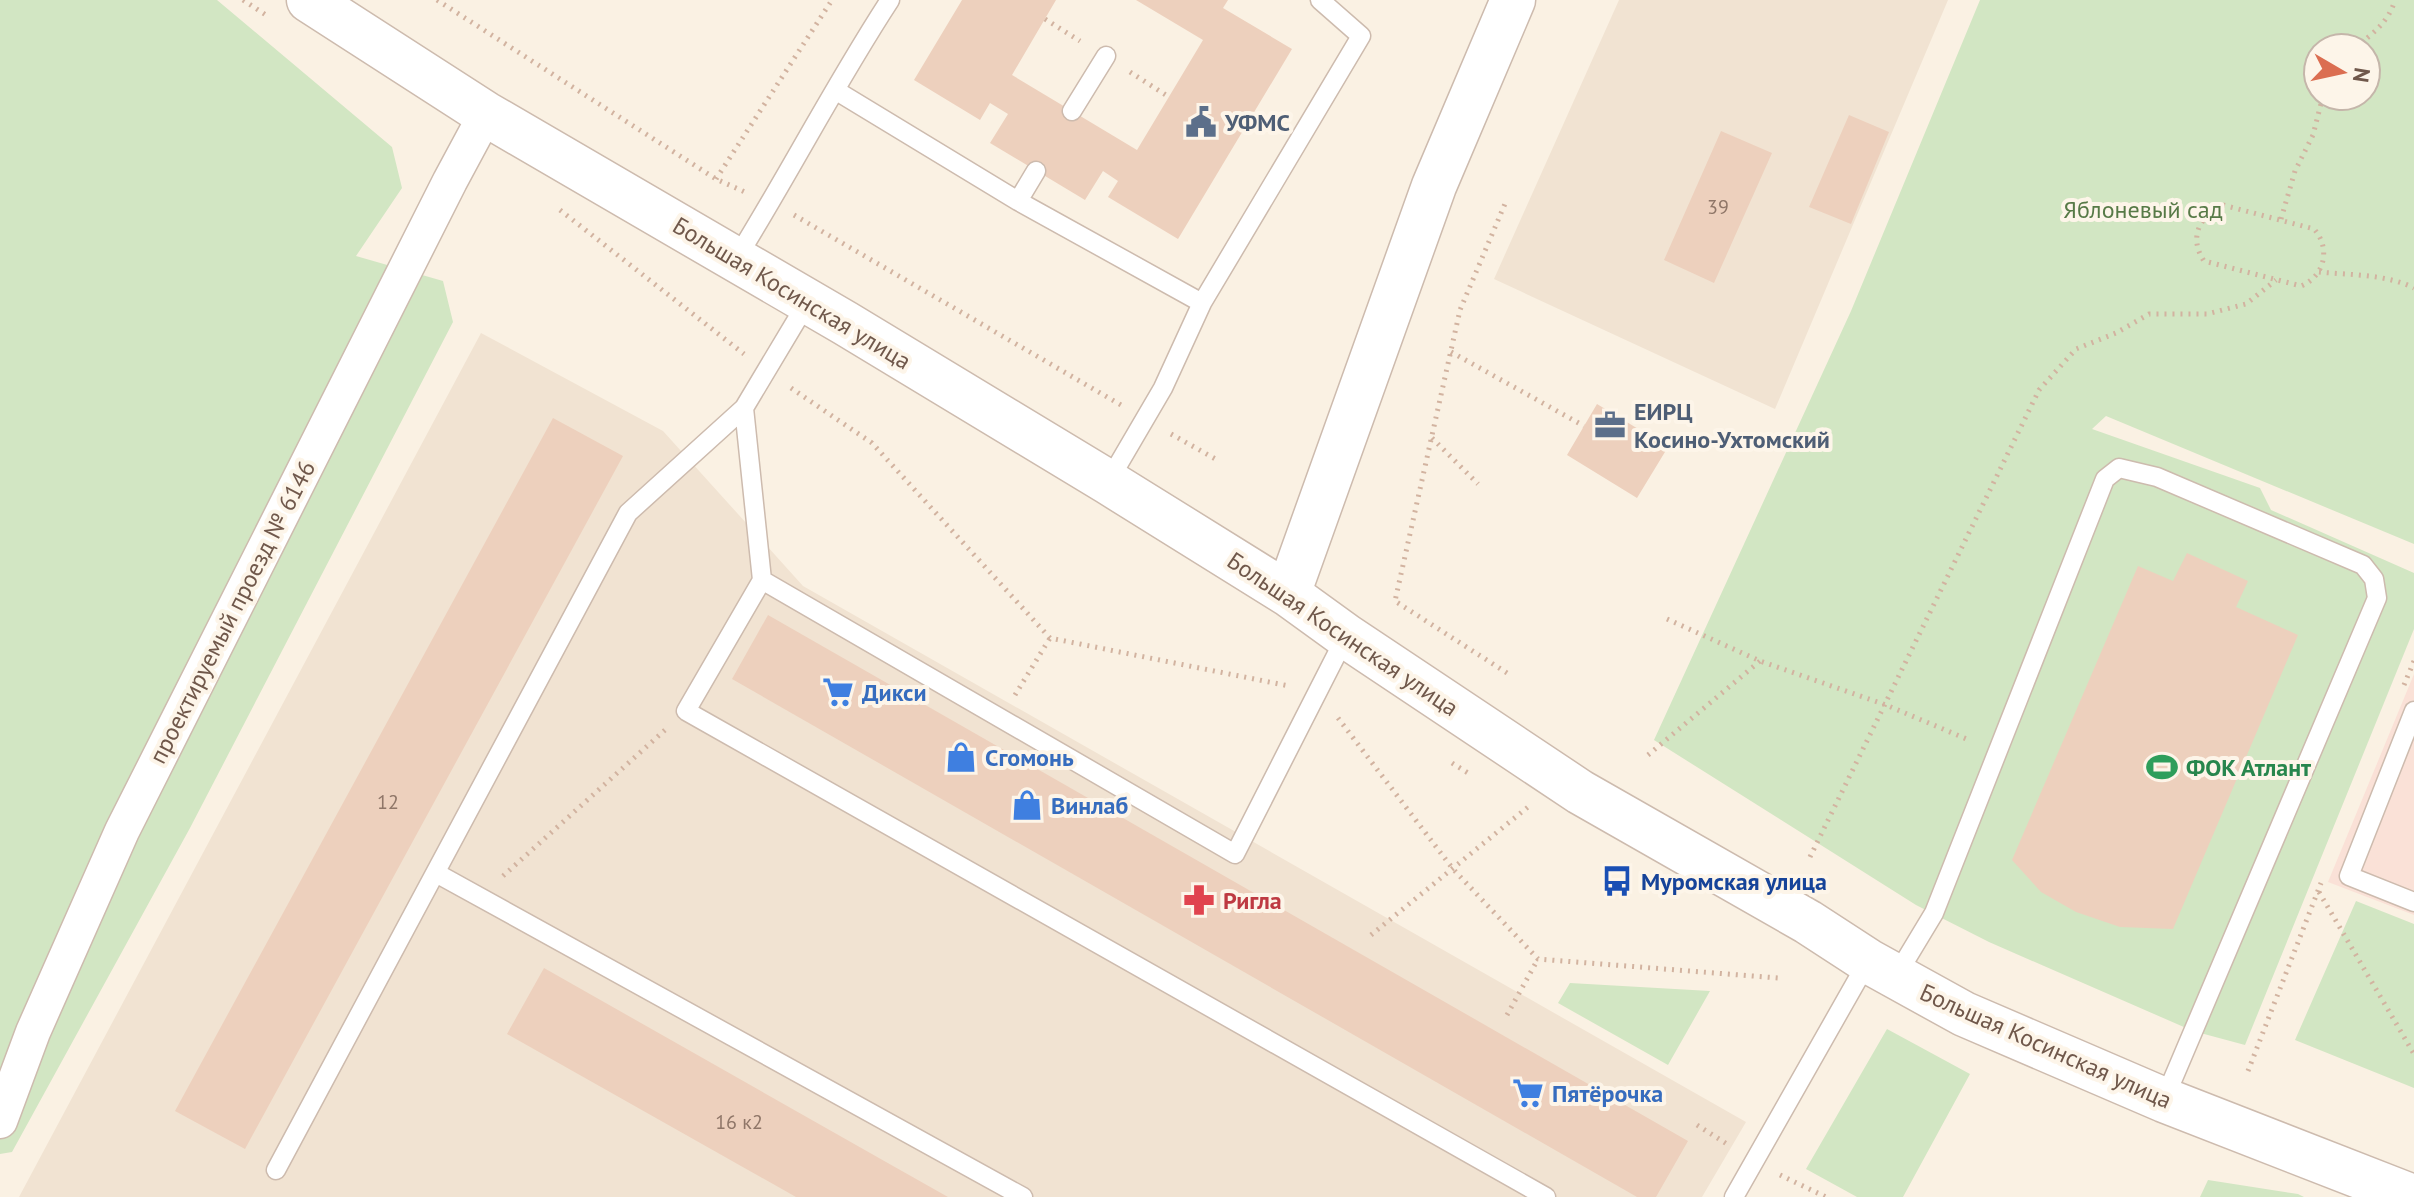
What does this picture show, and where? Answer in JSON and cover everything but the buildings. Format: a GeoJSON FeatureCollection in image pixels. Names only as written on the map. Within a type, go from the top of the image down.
{"type":"FeatureCollection","features":[{"type":"Feature","properties":{"kind":"street","name":"Большая Косинская улица"},"geometry":{"type":"LineString","coordinates":[[309,0],[486,114],[808,301],[1288,594],[1580,792],[1808,922],[1882,968],[1964,1014],[2164,1100],[2413,1197]]}},
{"type":"Feature","properties":{"kind":"street"},"geometry":{"type":"LineString","coordinates":[[1288,594],[1434,186],[1513,0]]}},
{"type":"Feature","properties":{"kind":"street","name":"проектируемый проезд № 6146"},"geometry":{"type":"LineString","coordinates":[[0,1121],[33,1032],[122,831],[442,195],[486,114]]}},
{"type":"Feature","properties":{"kind":"lane"},"geometry":{"type":"LineString","coordinates":[[736,259],[771,204],[859,47],[890,0]]}},
{"type":"Feature","properties":{"kind":"lane"},"geometry":{"type":"LineString","coordinates":[[1108,482],[1163,388],[1202,303],[1361,36],[1320,0]]}},
{"type":"Feature","properties":{"kind":"lane"},"geometry":{"type":"LineString","coordinates":[[1072,111],[1106,56]]}},
{"type":"Feature","properties":{"kind":"lane"},"geometry":{"type":"LineString","coordinates":[[835,90],[1018,201],[1202,303]]}},
{"type":"Feature","properties":{"kind":"lane"},"geometry":{"type":"LineString","coordinates":[[1018,201],[1036,171]]}},
{"type":"Feature","properties":{"kind":"lane"},"geometry":{"type":"LineString","coordinates":[[276,1170],[628,513],[744,408],[808,301]]}},
{"type":"Feature","properties":{"kind":"lane"},"geometry":{"type":"LineString","coordinates":[[744,408],[762,580],[686,711],[1546,1197]]}},
{"type":"Feature","properties":{"kind":"lane"},"geometry":{"type":"LineString","coordinates":[[1734,1197],[1882,968],[1934,913],[2105,479],[2119,468],[2157,477],[2363,565],[2374,579],[2377,598],[2164,1100]]}},
{"type":"Feature","properties":{"kind":"lane"},"geometry":{"type":"LineString","coordinates":[[762,580],[1235,854],[1346,636]]}},
{"type":"Feature","properties":{"kind":"lane"},"geometry":{"type":"LineString","coordinates":[[2414,711],[2349,876],[2414,902]]}},
{"type":"Feature","properties":{"kind":"lane"},"geometry":{"type":"LineString","coordinates":[[436,873],[1023,1197]]}},
{"type":"Feature","properties":{"kind":"path"},"geometry":{"type":"LineString","coordinates":[[437,0],[716,179],[792,214],[1219,461]]}},
{"type":"Feature","properties":{"kind":"path"},"geometry":{"type":"LineString","coordinates":[[716,179],[832,0]]}},
{"type":"Feature","properties":{"kind":"path"},"geometry":{"type":"LineString","coordinates":[[2376,32],[2391,13],[2395,0]]}},
{"type":"Feature","properties":{"kind":"path"},"geometry":{"type":"LineString","coordinates":[[2281,219],[2295,171],[2313,135],[2319,112]]}},
{"type":"Feature","properties":{"kind":"path"},"geometry":{"type":"LineString","coordinates":[[1507,199],[1460,310],[1395,601],[1507,673]]}},
{"type":"Feature","properties":{"kind":"path"},"geometry":{"type":"LineString","coordinates":[[2223,205],[2314,229],[2322,238],[2325,248],[2319,272],[2311,282],[2301,286],[2204,261],[2199,254],[2198,229],[2208,212],[2223,205]]}},
{"type":"Feature","properties":{"kind":"path"},"geometry":{"type":"LineString","coordinates":[[556,207],[766,371],[872,443]]}},
{"type":"Feature","properties":{"kind":"path"},"geometry":{"type":"LineString","coordinates":[[2319,272],[2366,276],[2414,288]]}},
{"type":"Feature","properties":{"kind":"path"},"geometry":{"type":"LineString","coordinates":[[1810,857],[2039,390],[2076,349],[2116,333],[2149,314],[2207,314],[2246,304],[2276,280]]}},
{"type":"Feature","properties":{"kind":"path"},"geometry":{"type":"LineString","coordinates":[[1451,352],[1584,426]]}},
{"type":"Feature","properties":{"kind":"path"},"geometry":{"type":"LineString","coordinates":[[1432,438],[1478,484]]}},
{"type":"Feature","properties":{"kind":"path"},"geometry":{"type":"LineString","coordinates":[[1667,619],[1760,661],[1886,705],[1969,740]]}},
{"type":"Feature","properties":{"kind":"path"},"geometry":{"type":"LineString","coordinates":[[1001,719],[1050,638]]}},
{"type":"Feature","properties":{"kind":"path"},"geometry":{"type":"LineString","coordinates":[[1648,755],[1760,661]]}},
{"type":"Feature","properties":{"kind":"path"},"geometry":{"type":"LineString","coordinates":[[479,898],[686,711]]}},
{"type":"Feature","properties":{"kind":"path"},"geometry":{"type":"LineString","coordinates":[[1371,935],[1529,806]]}},
{"type":"Feature","properties":{"kind":"path"},"geometry":{"type":"LineString","coordinates":[[2318,891],[2414,1054]]}},
{"type":"Feature","properties":{"kind":"path"},"geometry":{"type":"LineString","coordinates":[[1507,1015],[1538,959]]}},
{"type":"Feature","properties":{"kind":"path"},"geometry":{"type":"LineString","coordinates":[[1697,1125],[1754,1162],[1826,1197]]}},
{"type":"Feature","properties":{"kind":"shaded area"},"geometry":{"type":"Polygon","coordinates":[[[1619,0],[1948,0],[1775,409],[1494,279],[1619,0]]]}},
{"type":"Feature","properties":{"kind":"shaded area"},"geometry":{"type":"Polygon","coordinates":[[[481,333],[663,431],[803,586],[1746,1122],[1702,1197],[19,1197],[481,333]]]}},
{"type":"Feature","properties":{"kind":"shaded area"},"geometry":{"type":"Polygon","coordinates":[[[2414,674],[2414,915],[2328,882],[2414,674]]]}},
{"type":"Feature","properties":{"kind":"green space"},"geometry":{"type":"Polygon","coordinates":[[[0,0],[217,0],[392,147],[402,188],[356,256],[443,281],[453,322],[190,828],[12,1152],[0,1154],[0,0]]]}},
{"type":"Feature","properties":{"kind":"green space","name":"Яблоневый сад"},"geometry":{"type":"Polygon","coordinates":[[[1980,0],[2414,0],[2414,544],[2106,416],[2092,429],[2260,488],[2271,510],[2414,573],[2414,629],[2245,1045],[2193,1031],[1989,942],[1916,905],[1654,740],[1851,311],[1980,0]]]}},
{"type":"Feature","properties":{"kind":"green space"},"geometry":{"type":"Polygon","coordinates":[[[2356,901],[2414,924],[2414,1088],[2295,1040],[2356,901]]]}},
{"type":"Feature","properties":{"kind":"green space"},"geometry":{"type":"Polygon","coordinates":[[[1570,983],[1710,991],[1668,1065],[1558,1003],[1570,983]]]}},
{"type":"Feature","properties":{"kind":"green space"},"geometry":{"type":"Polygon","coordinates":[[[1887,1029],[1970,1074],[1903,1197],[1857,1197],[1806,1169],[1887,1029]]]}},
{"type":"Feature","properties":{"kind":"green space"},"geometry":{"type":"Polygon","coordinates":[[[2208,1180],[2298,1194],[2304,1197],[2200,1197],[2208,1180]]]}},
{"type":"Feature","properties":{"kind":"place","name":"УФМС"},"geometry":{"type":"Point","coordinates":[1201,122]}},
{"type":"Feature","properties":{"kind":"place","name":"ЕИРЦ Косино-Ухтомский"},"geometry":{"type":"Point","coordinates":[1610,425]}},
{"type":"Feature","properties":{"kind":"place","name":"Дикси"},"geometry":{"type":"Point","coordinates":[838,692]}},
{"type":"Feature","properties":{"kind":"place","name":"Сгомонь"},"geometry":{"type":"Point","coordinates":[961,757]}},
{"type":"Feature","properties":{"kind":"place","name":"ФОК Атлант"},"geometry":{"type":"Point","coordinates":[2162,767]}},
{"type":"Feature","properties":{"kind":"place","name":"Винлаб"},"geometry":{"type":"Point","coordinates":[1027,805]}},
{"type":"Feature","properties":{"kind":"place","name":"Муромская улица"},"geometry":{"type":"Point","coordinates":[1617,881]}},
{"type":"Feature","properties":{"kind":"place","name":"Ригла"},"geometry":{"type":"Point","coordinates":[1199,900]}},
{"type":"Feature","properties":{"kind":"place","name":"Пятёрочка"},"geometry":{"type":"Point","coordinates":[1528,1093]}}]}
